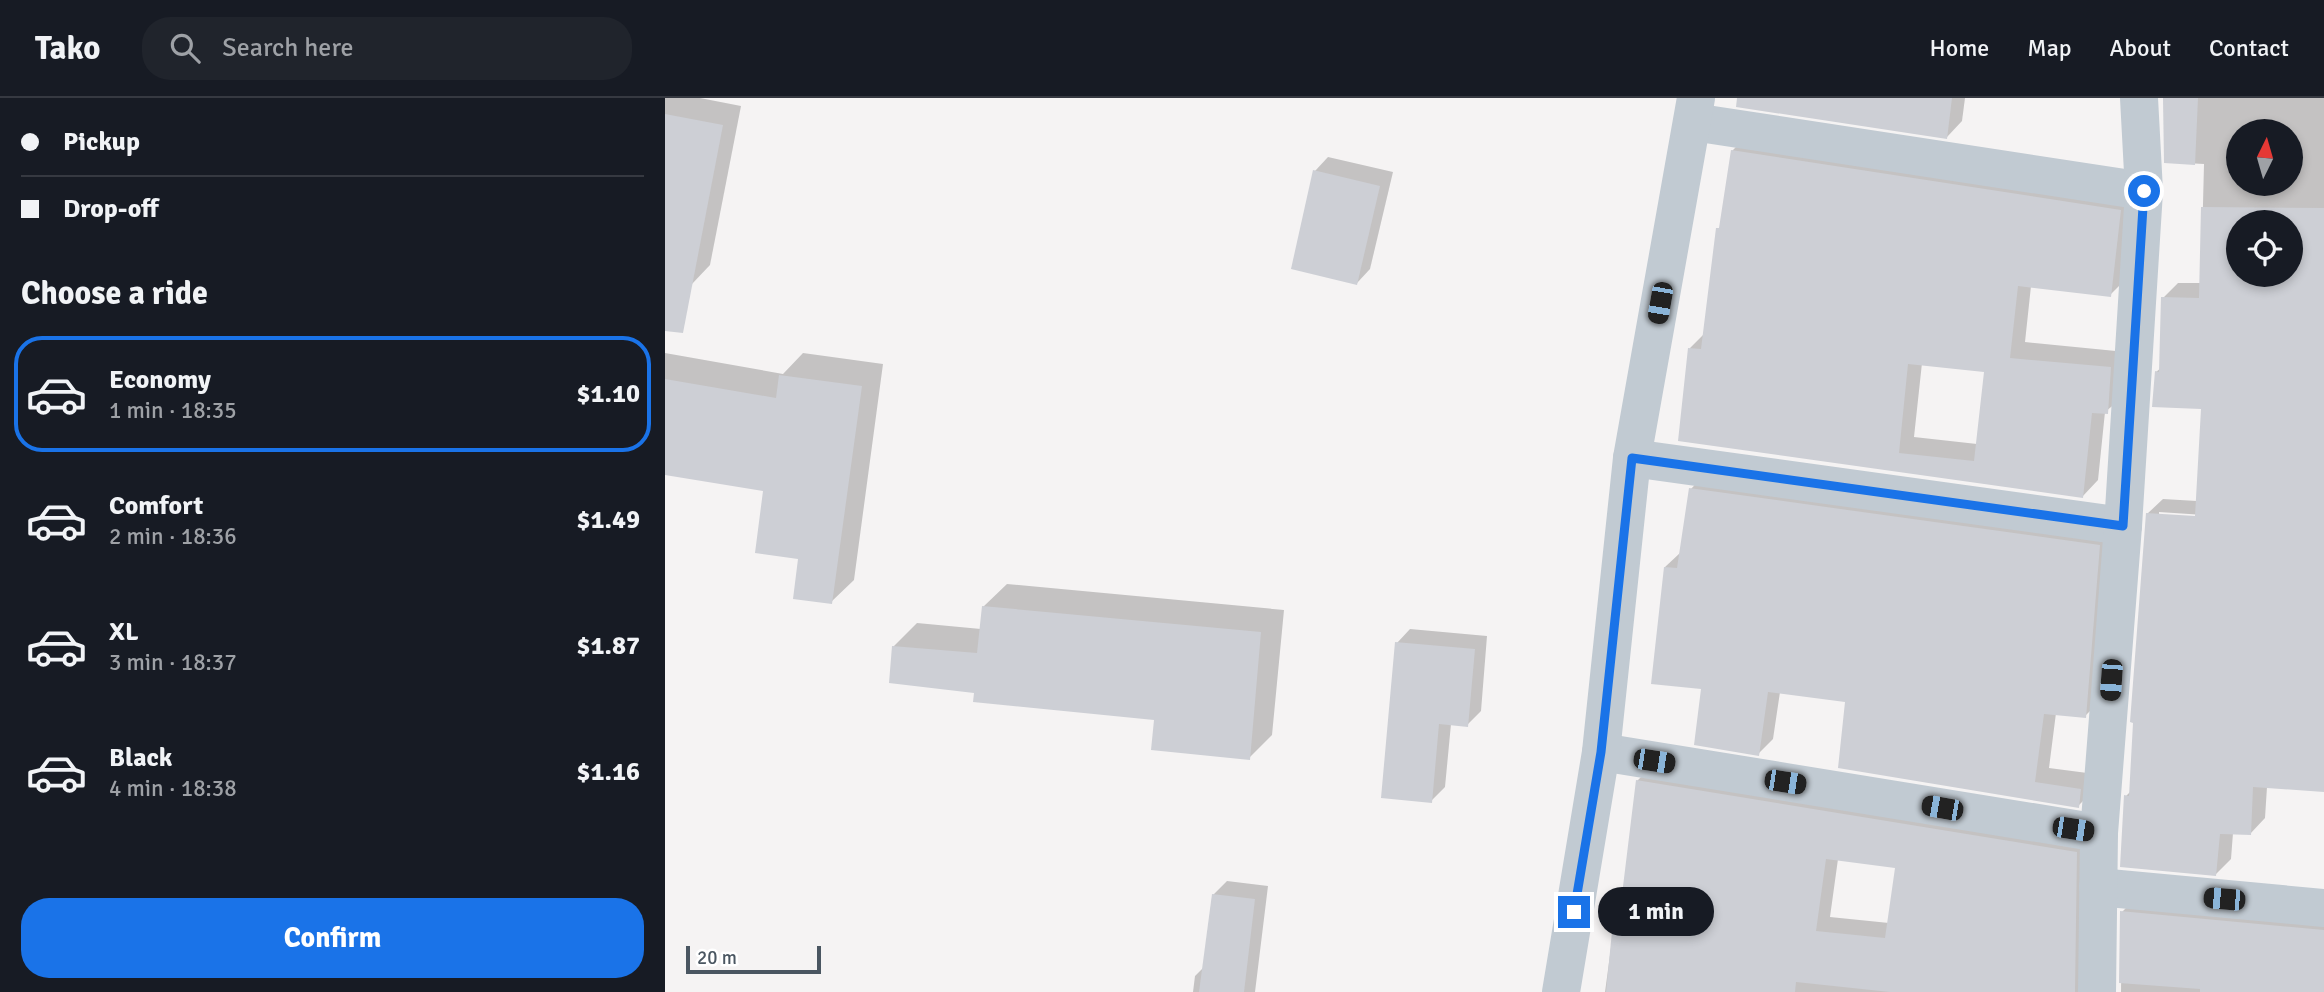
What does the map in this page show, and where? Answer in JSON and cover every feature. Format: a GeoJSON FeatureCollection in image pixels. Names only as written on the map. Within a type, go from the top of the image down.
{"type":"FeatureCollection","features":[{"type":"Feature","properties":{"kind":"street"},"geometry":{"type":"LineString","coordinates":[[2097,992],[2099,833],[2123,526],[2144,191],[2140,98]]}},
{"type":"Feature","properties":{"kind":"street"},"geometry":{"type":"LineString","coordinates":[[1561,992],[1601,752],[1632,458],[1694,110],[2144,191]]}},
{"type":"Feature","properties":{"kind":"street"},"geometry":{"type":"LineString","coordinates":[[1632,458],[2123,526]]}},
{"type":"Feature","properties":{"kind":"street"},"geometry":{"type":"LineString","coordinates":[[1601,752],[2099,833]]}},
{"type":"Feature","properties":{"kind":"street"},"geometry":{"type":"LineString","coordinates":[[2098,887],[2324,908]]}},
{"type":"Feature","properties":{"kind":"building"},"geometry":{"type":"Polygon","coordinates":[[[1737,98],[1952,98],[1947,139],[1736,107],[1737,98]]]}},
{"type":"Feature","properties":{"kind":"building"},"geometry":{"type":"Polygon","coordinates":[[[2163,98],[2198,98],[2195,165],[2164,163],[2163,98]]]}},
{"type":"Feature","properties":{"kind":"building"},"geometry":{"type":"Polygon","coordinates":[[[665,114],[723,125],[683,333],[665,331],[665,114]]]}},
{"type":"Feature","properties":{"kind":"building"},"geometry":{"type":"Polygon","coordinates":[[[1731,150],[2121,210],[2111,297],[2018,286],[2010,358],[2111,367],[2108,414],[2092,413],[2083,498],[1678,441],[1688,348],[1701,349],[1716,228],[1719,228],[1731,150]],[[1908,364],[1899,453],[1974,461],[1984,372],[1908,364]]]}},
{"type":"Feature","properties":{"kind":"building"},"geometry":{"type":"Polygon","coordinates":[[[1313,170],[1380,186],[1357,285],[1291,269],[1313,170]]]}},
{"type":"Feature","properties":{"kind":"building"},"geometry":{"type":"Polygon","coordinates":[[[2201,207],[2324,208],[2324,792],[2253,787],[2251,835],[2220,834],[2216,876],[2120,867],[2124,795],[2129,796],[2133,723],[2130,722],[2146,513],[2195,516],[2201,409],[2152,407],[2155,371],[2159,372],[2161,297],[2199,298],[2201,207]]]}},
{"type":"Feature","properties":{"kind":"building"},"geometry":{"type":"Polygon","coordinates":[[[779,375],[862,386],[832,604],[793,599],[798,559],[755,553],[763,491],[665,475],[665,379],[776,398],[779,375]]]}},
{"type":"Feature","properties":{"kind":"building"},"geometry":{"type":"Polygon","coordinates":[[[1689,488],[2100,545],[2086,718],[2044,714],[2035,782],[2081,789],[2079,808],[1838,768],[1845,702],[1768,692],[1759,756],[1694,745],[1701,689],[1651,684],[1664,567],[1677,568],[1689,488]]]}},
{"type":"Feature","properties":{"kind":"building"},"geometry":{"type":"Polygon","coordinates":[[[982,606],[1261,632],[1250,760],[1151,750],[1154,720],[973,702],[974,693],[889,683],[892,646],[977,653],[982,606]]]}},
{"type":"Feature","properties":{"kind":"building"},"geometry":{"type":"Polygon","coordinates":[[[1395,642],[1475,649],[1468,727],[1439,724],[1432,803],[1381,798],[1395,642]]]}},
{"type":"Feature","properties":{"kind":"building"},"geometry":{"type":"Polygon","coordinates":[[[1636,780],[2077,852],[2075,992],[1890,992],[1796,982],[1795,992],[1606,992],[1614,911],[1620,911],[1636,780]],[[1826,859],[1816,931],[1885,938],[1895,868],[1826,859]]]}},
{"type":"Feature","properties":{"kind":"building"},"geometry":{"type":"Polygon","coordinates":[[[1212,894],[1255,899],[1244,992],[1199,992],[1212,894]]]}},
{"type":"Feature","properties":{"kind":"building"},"geometry":{"type":"Polygon","coordinates":[[[2120,911],[2324,930],[2324,992],[2200,992],[2200,989],[2119,983],[2120,911]]]}},
{"type":"Feature","properties":{"kind":"route"},"geometry":{"type":"LineString","coordinates":[[1574,912],[1601,752],[1632,458],[2123,526],[2144,191]]}}]}
